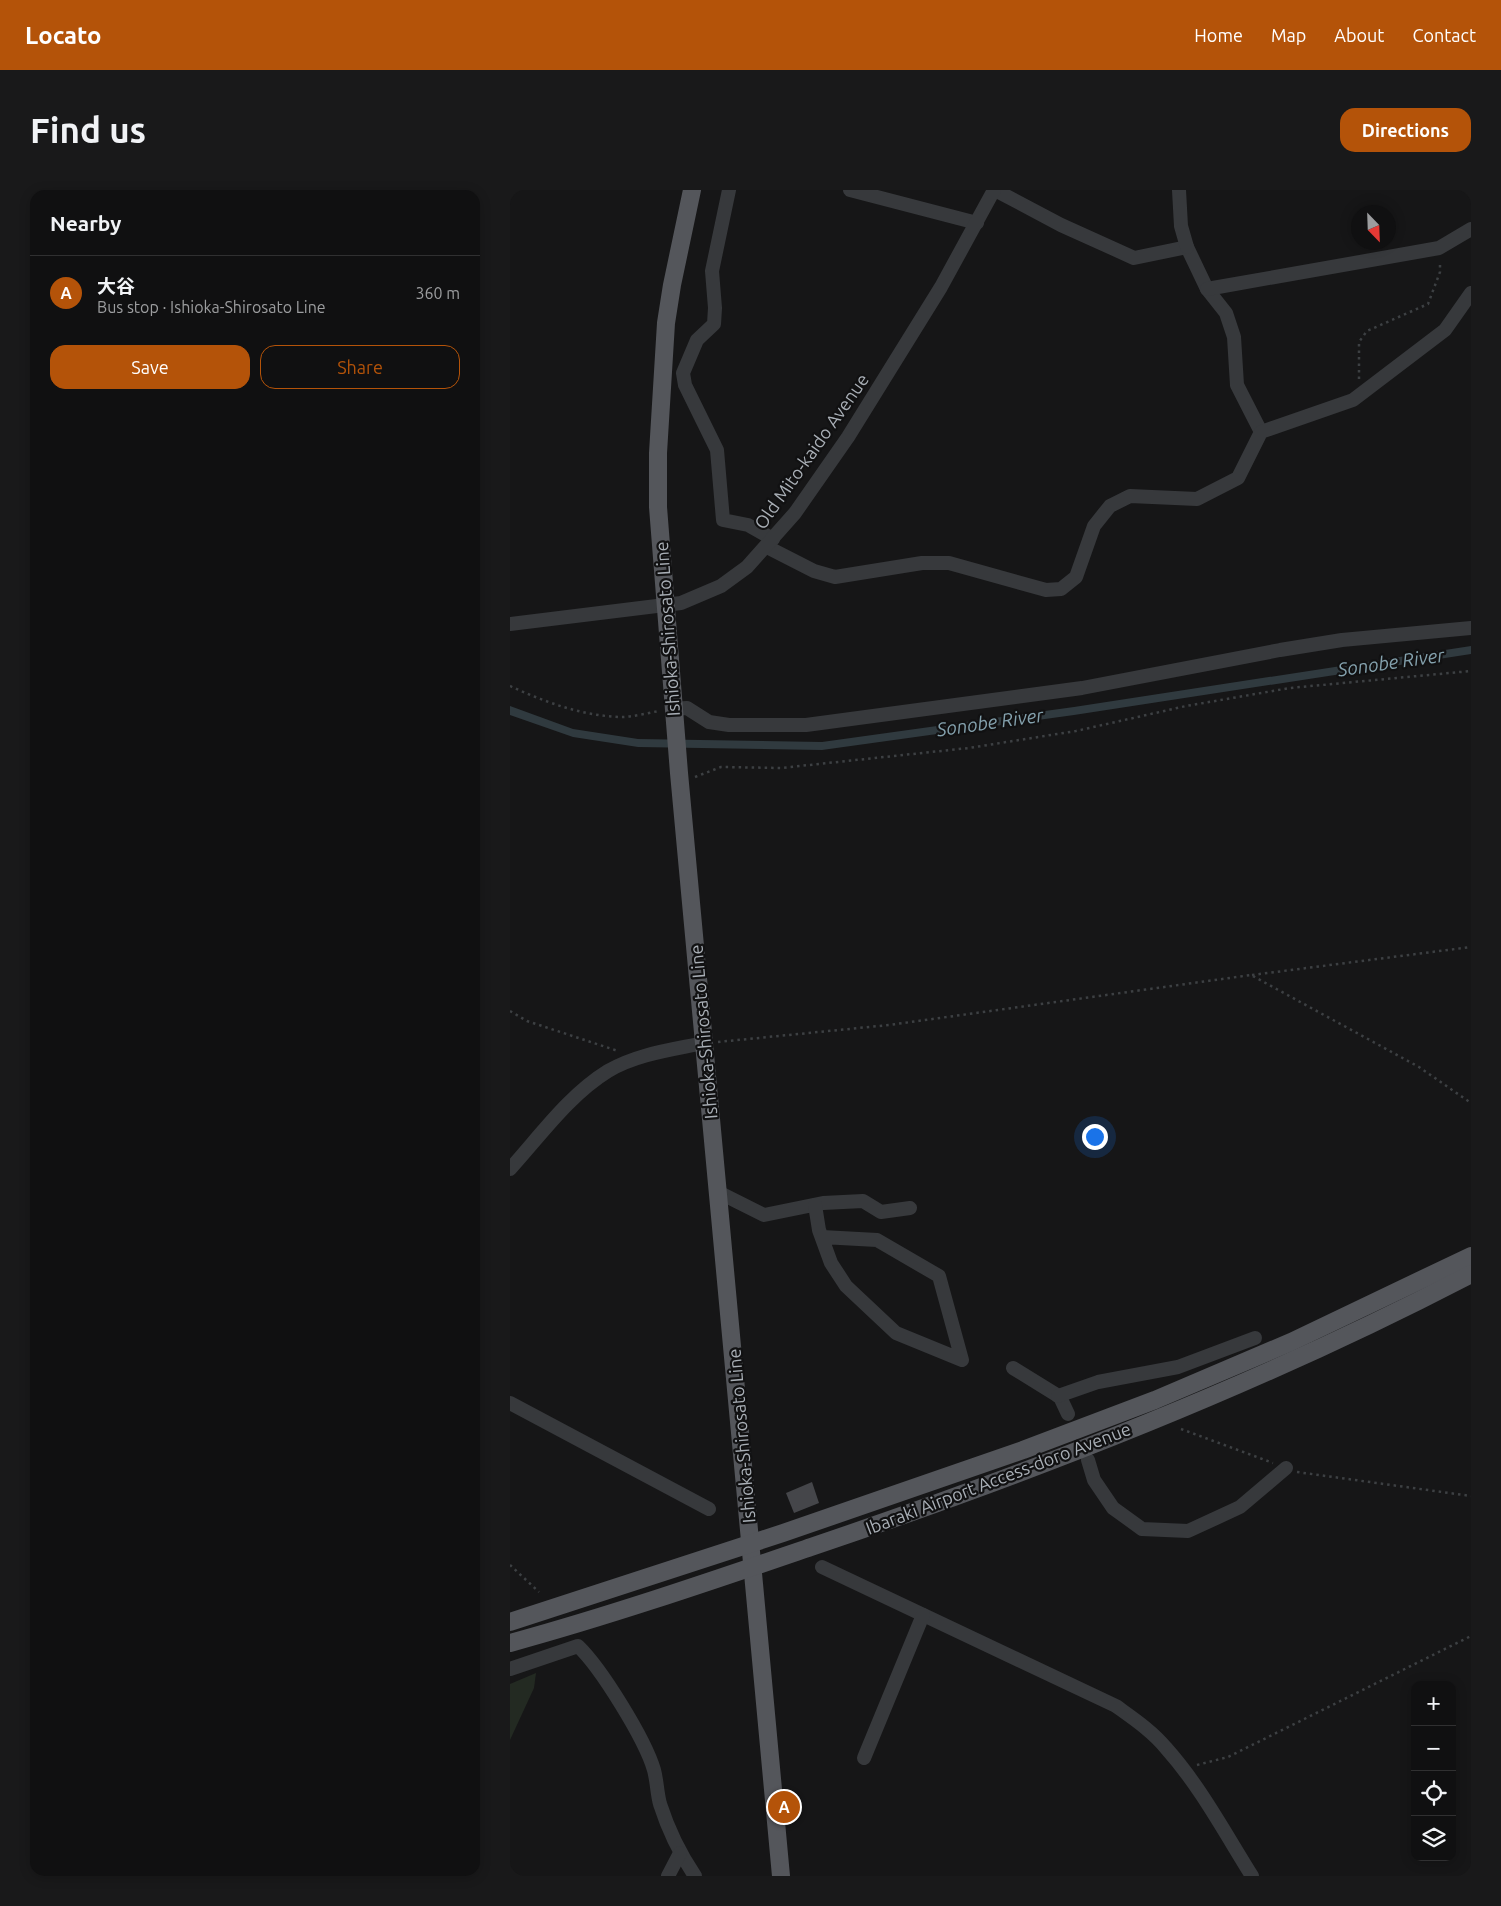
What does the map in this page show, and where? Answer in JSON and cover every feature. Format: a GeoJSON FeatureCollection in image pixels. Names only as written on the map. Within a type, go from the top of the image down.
{"type":"FeatureCollection","features":[{"type":"Feature","properties":{"kind":"main road","name":"Ishioka-Shirosato Line"},"geometry":{"type":"LineString","coordinates":[[692,190],[672,285],[662,362],[658,507],[664,606],[674,716],[686,775],[704,1043],[752,1544],[781,1876]]}},
{"type":"Feature","properties":{"kind":"main road","name":"Ibaraki Airport Access-doro Avenue"},"geometry":{"type":"LineString","coordinates":[[510,1622],[752,1544],[1023,1450],[1155,1400],[1291,1342],[1471,1256]]}},
{"type":"Feature","properties":{"kind":"main road","name":"Ibaraki Airport Access-doro Avenue"},"geometry":{"type":"LineString","coordinates":[[510,1643],[645,1604],[982,1488],[1162,1416],[1307,1354],[1402,1310],[1471,1274]]}},
{"type":"Feature","properties":{"kind":"street"},"geometry":{"type":"LineString","coordinates":[[729,190],[712,271],[716,308],[714,324],[698,340],[683,373],[685,385],[717,450],[723,520],[748,525],[770,543],[814,571],[835,577],[922,563],[949,563],[1046,590],[1062,589],[1076,577],[1094,526],[1110,506],[1130,496],[1197,499],[1238,478],[1261,432],[1353,400],[1445,330],[1471,293]]}},
{"type":"Feature","properties":{"kind":"street"},"geometry":{"type":"LineString","coordinates":[[850,190],[977,223]]}},
{"type":"Feature","properties":{"kind":"street","name":"Old Mito-kaido Avenue"},"geometry":{"type":"LineString","coordinates":[[510,624],[664,606],[695,599],[721,586],[747,567],[795,513],[848,437],[941,287],[995,190]]}},
{"type":"Feature","properties":{"kind":"street"},"geometry":{"type":"LineString","coordinates":[[995,190],[1061,225],[1134,258],[1187,247]]}},
{"type":"Feature","properties":{"kind":"street"},"geometry":{"type":"LineString","coordinates":[[1178,190],[1181,226],[1187,247],[1207,289],[1226,314],[1234,337],[1236,384],[1261,432]]}},
{"type":"Feature","properties":{"kind":"street"},"geometry":{"type":"LineString","coordinates":[[1207,289],[1439,248],[1471,229]]}},
{"type":"Feature","properties":{"kind":"street"},"geometry":{"type":"LineString","coordinates":[[674,716],[687,708],[709,722],[729,726],[806,725],[1082,688],[1342,640],[1471,628]]}},
{"type":"Feature","properties":{"kind":"street"},"geometry":{"type":"LineString","coordinates":[[510,1169],[580,1093],[608,1071],[660,1052],[704,1043]]}},
{"type":"Feature","properties":{"kind":"street"},"geometry":{"type":"LineString","coordinates":[[718,1192],[764,1215],[815,1205],[863,1201],[881,1212],[910,1208]]}},
{"type":"Feature","properties":{"kind":"street"},"geometry":{"type":"LineString","coordinates":[[815,1205],[822,1237],[831,1263],[846,1286],[896,1333],[962,1360],[939,1276],[877,1240],[822,1237]]}},
{"type":"Feature","properties":{"kind":"street"},"geometry":{"type":"LineString","coordinates":[[1058,1396],[1098,1382],[1178,1367],[1255,1338]]}},
{"type":"Feature","properties":{"kind":"street"},"geometry":{"type":"LineString","coordinates":[[1013,1368],[1058,1396],[1068,1414]]}},
{"type":"Feature","properties":{"kind":"street"},"geometry":{"type":"LineString","coordinates":[[510,1403],[709,1509]]}},
{"type":"Feature","properties":{"kind":"street"},"geometry":{"type":"LineString","coordinates":[[1088,1460],[1094,1480],[1113,1508],[1142,1529],[1188,1531],[1240,1507],[1286,1468]]}},
{"type":"Feature","properties":{"kind":"street"},"geometry":{"type":"LineString","coordinates":[[822,1567],[1116,1706],[1145,1727],[1181,1767],[1252,1876]]}},
{"type":"Feature","properties":{"kind":"street"},"geometry":{"type":"LineString","coordinates":[[864,1758],[924,1615]]}},
{"type":"Feature","properties":{"kind":"street"},"geometry":{"type":"LineString","coordinates":[[510,1669],[578,1646],[591,1658],[639,1735],[654,1769],[660,1802],[680,1853],[695,1876]]}},
{"type":"Feature","properties":{"kind":"street"},"geometry":{"type":"LineString","coordinates":[[668,1876],[680,1853]]}},
{"type":"Feature","properties":{"kind":"path"},"geometry":{"type":"LineString","coordinates":[[1363,392],[1359,382],[1359,342],[1367,331],[1428,304],[1440,272],[1439,248]]}},
{"type":"Feature","properties":{"kind":"path"},"geometry":{"type":"LineString","coordinates":[[686,775],[722,768],[782,768],[969,748],[1076,731],[1186,706],[1290,688],[1471,671]]}},
{"type":"Feature","properties":{"kind":"path"},"geometry":{"type":"LineString","coordinates":[[510,686],[540,700],[581,712],[622,717],[674,716]]}},
{"type":"Feature","properties":{"kind":"path"},"geometry":{"type":"LineString","coordinates":[[704,1043],[889,1025],[1471,947]]}},
{"type":"Feature","properties":{"kind":"path"},"geometry":{"type":"LineString","coordinates":[[1251,975],[1420,1067],[1471,1103]]}},
{"type":"Feature","properties":{"kind":"path"},"geometry":{"type":"LineString","coordinates":[[510,1010],[527,1021],[614,1048],[620,1053],[626,1063]]}},
{"type":"Feature","properties":{"kind":"path"},"geometry":{"type":"LineString","coordinates":[[1180,1429],[1303,1474],[1471,1496]]}},
{"type":"Feature","properties":{"kind":"path"},"geometry":{"type":"LineString","coordinates":[[510,1565],[538,1592]]}},
{"type":"Feature","properties":{"kind":"path"},"geometry":{"type":"LineString","coordinates":[[1181,1767],[1228,1757],[1471,1636]]}},
{"type":"Feature","properties":{"kind":"shaded area"},"geometry":{"type":"Polygon","coordinates":[[[536,1673],[534,1688],[510,1740],[510,1684],[536,1673]]]}},
{"type":"Feature","properties":{"kind":"water","name":"Sonobe River"},"geometry":{"type":"Polygon","coordinates":[[[1471,646],[1471,654],[1074,715],[822,750],[638,747],[573,737],[510,715],[510,706],[573,729],[638,739],[822,742],[1074,707],[1471,646]]]}},
{"type":"Feature","properties":{"kind":"building"},"geometry":{"type":"Polygon","coordinates":[[[812,1482],[819,1503],[794,1513],[786,1493],[812,1482]]]}},
{"type":"Feature","properties":{"kind":"place","name":"大谷"},"geometry":{"type":"Point","coordinates":[784,1807]}}]}
